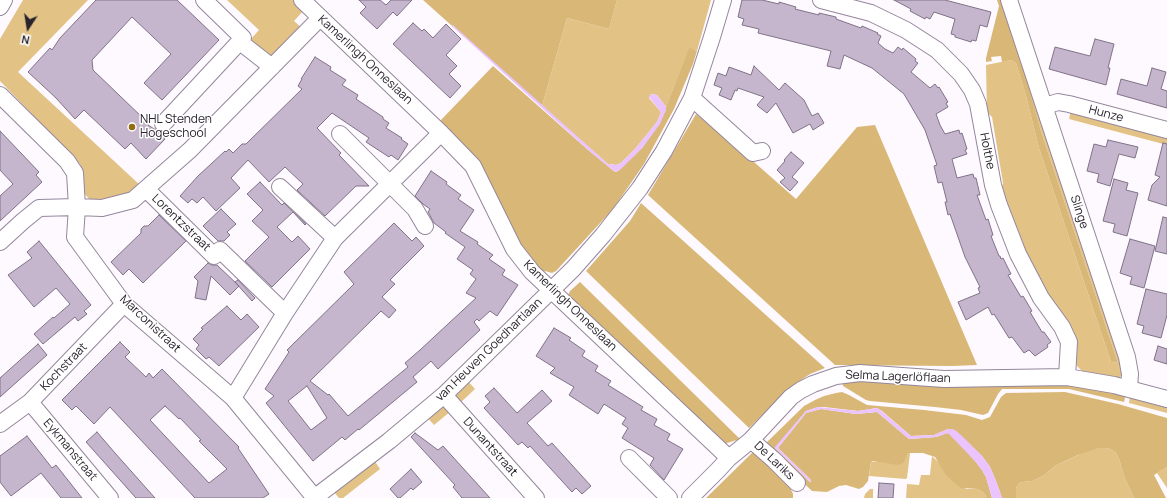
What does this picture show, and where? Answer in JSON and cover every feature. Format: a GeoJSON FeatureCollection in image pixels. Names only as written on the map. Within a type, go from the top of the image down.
{"type":"FeatureCollection","features":[{"type":"Feature","properties":{"kind":"street"},"geometry":{"type":"LineString","coordinates":[[0,7],[4,0]]}},
{"type":"Feature","properties":{"kind":"street"},"geometry":{"type":"LineString","coordinates":[[163,124],[244,38],[204,0]]}},
{"type":"Feature","properties":{"kind":"street","name":"Kamerlingh Onneslaan"},"geometry":{"type":"LineString","coordinates":[[302,0],[441,133],[473,166],[514,249],[532,272],[729,458]]}},
{"type":"Feature","properties":{"kind":"street","name":"van Heuven Goedhartlaan"},"geometry":{"type":"LineString","coordinates":[[315,498],[389,441],[444,395],[573,269],[603,235],[640,188],[664,151],[692,98],[723,0]]}},
{"type":"Feature","properties":{"kind":"street","name":"Holthe"},"geometry":{"type":"LineString","coordinates":[[820,0],[871,13],[906,30],[937,50],[961,74],[972,90],[978,104],[999,205],[1022,260],[1041,298],[1062,327],[1069,342],[1067,377]]}},
{"type":"Feature","properties":{"kind":"street","name":"Slinge"},"geometry":{"type":"LineString","coordinates":[[1009,0],[1127,357],[1130,374],[1129,388]]}},
{"type":"Feature","properties":{"kind":"street"},"geometry":{"type":"LineString","coordinates":[[0,242],[39,208],[77,206],[102,208],[133,200],[190,150],[320,18]]}},
{"type":"Feature","properties":{"kind":"street"},"geometry":{"type":"LineString","coordinates":[[240,42],[272,67]]}},
{"type":"Feature","properties":{"kind":"street","name":"Marconistraat"},"geometry":{"type":"LineString","coordinates":[[0,95],[67,162],[75,173],[77,206],[75,237],[124,304],[232,398],[315,498]]}},
{"type":"Feature","properties":{"kind":"street"},"geometry":{"type":"LineString","coordinates":[[692,98],[753,153],[762,151]]}},
{"type":"Feature","properties":{"kind":"street","name":"Hunze"},"geometry":{"type":"LineString","coordinates":[[1045,106],[1058,102],[1072,104],[1167,130]]}},
{"type":"Feature","properties":{"kind":"street"},"geometry":{"type":"LineString","coordinates":[[232,398],[285,313],[335,238],[441,133]]}},
{"type":"Feature","properties":{"kind":"street"},"geometry":{"type":"LineString","coordinates":[[340,134],[415,209],[425,226]]}},
{"type":"Feature","properties":{"kind":"street"},"geometry":{"type":"LineString","coordinates":[[280,187],[335,238]]}},
{"type":"Feature","properties":{"kind":"street","name":"Lorentzstraat"},"geometry":{"type":"LineString","coordinates":[[146,189],[214,256],[220,250],[285,313]]}},
{"type":"Feature","properties":{"kind":"street","name":"Kochstraat"},"geometry":{"type":"LineString","coordinates":[[0,424],[30,402],[124,304]]}},
{"type":"Feature","properties":{"kind":"street","name":"Selma Lagerlöflaan"},"geometry":{"type":"LineString","coordinates":[[690,498],[729,458],[751,440],[791,397],[812,384],[836,376],[860,373],[938,378],[1067,377],[1129,388]]}},
{"type":"Feature","properties":{"kind":"street"},"geometry":{"type":"LineString","coordinates":[[1129,388],[1167,399]]}},
{"type":"Feature","properties":{"kind":"street","name":"Dunantstraat"},"geometry":{"type":"LineString","coordinates":[[444,395],[536,498]]}},
{"type":"Feature","properties":{"kind":"street","name":"Eykmanstraat"},"geometry":{"type":"LineString","coordinates":[[30,402],[110,498]]}},
{"type":"Feature","properties":{"kind":"street","name":"De Lariks"},"geometry":{"type":"LineString","coordinates":[[751,440],[797,483]]}},
{"type":"Feature","properties":{"kind":"street"},"geometry":{"type":"LineString","coordinates":[[629,458],[669,498]]}},
{"type":"Feature","properties":{"kind":"shaded area"},"geometry":{"type":"Polygon","coordinates":[[[23,0],[88,0],[18,72],[141,186],[131,194],[102,201],[90,200],[83,192],[84,176],[80,164],[0,81],[0,39],[23,0]]]}},
{"type":"Feature","properties":{"kind":"shaded area"},"geometry":{"type":"Polygon","coordinates":[[[227,0],[295,0],[305,9],[294,21],[303,29],[269,62],[250,40],[259,30],[227,0]]]}},
{"type":"Feature","properties":{"kind":"shaded area"},"geometry":{"type":"Polygon","coordinates":[[[423,0],[617,0],[609,29],[567,18],[542,106],[423,0]]]}},
{"type":"Feature","properties":{"kind":"shaded area"},"geometry":{"type":"Polygon","coordinates":[[[617,0],[711,0],[697,51],[689,49],[666,107],[657,95],[651,94],[649,98],[661,112],[657,122],[635,149],[621,163],[616,165],[608,164],[542,106],[567,18],[609,29],[617,0]]]}},
{"type":"Feature","properties":{"kind":"shaded area"},"geometry":{"type":"Polygon","coordinates":[[[997,0],[1005,0],[1041,131],[1118,363],[1111,362],[1039,148],[1016,63],[1011,60],[1002,62],[1001,56],[991,57],[992,61],[986,62],[999,6],[997,0]]]}},
{"type":"Feature","properties":{"kind":"shaded area"},"geometry":{"type":"Polygon","coordinates":[[[453,25],[608,164],[616,165],[621,163],[635,149],[657,122],[661,112],[649,97],[651,94],[657,95],[666,107],[660,124],[643,147],[621,169],[615,172],[587,149],[452,26],[453,25]]]}},
{"type":"Feature","properties":{"kind":"shaded area"},"geometry":{"type":"Polygon","coordinates":[[[689,48],[697,51],[693,64],[674,109],[644,164],[613,209],[556,271],[552,273],[545,271],[542,273],[526,256],[481,167],[455,136],[440,121],[493,66],[615,172],[618,171],[643,147],[666,110],[689,48]]]}},
{"type":"Feature","properties":{"kind":"shaded area"},"geometry":{"type":"Polygon","coordinates":[[[1024,59],[1123,362],[1123,374],[1116,379],[1083,372],[1077,366],[1055,307],[1033,270],[1001,191],[1003,183],[992,117],[987,112],[986,65],[1011,60],[1016,63],[1039,148],[1111,362],[1118,363],[1041,131],[1020,61],[1024,59]]]}},
{"type":"Feature","properties":{"kind":"shaded area"},"geometry":{"type":"Polygon","coordinates":[[[1071,110],[1167,135],[1167,145],[1069,119],[1071,110]]]}},
{"type":"Feature","properties":{"kind":"shaded area"},"geometry":{"type":"Polygon","coordinates":[[[696,114],[796,199],[857,127],[875,125],[977,365],[835,365],[648,195],[696,114]]]}},
{"type":"Feature","properties":{"kind":"shaded area"},"geometry":{"type":"Polygon","coordinates":[[[641,203],[825,368],[810,374],[791,387],[749,428],[586,271],[630,221],[641,203]]]}},
{"type":"Feature","properties":{"kind":"shaded area"},"geometry":{"type":"Polygon","coordinates":[[[580,282],[740,439],[724,444],[568,296],[570,291],[580,282]]]}},
{"type":"Feature","properties":{"kind":"shaded area"},"geometry":{"type":"Polygon","coordinates":[[[850,380],[994,386],[1080,386],[1126,394],[1124,402],[1069,389],[1002,389],[988,413],[983,415],[961,410],[866,400],[843,386],[842,381],[850,380]]]}},
{"type":"Feature","properties":{"kind":"shaded area"},"geometry":{"type":"Polygon","coordinates":[[[468,381],[475,389],[459,404],[456,398],[457,392],[468,381]]]}},
{"type":"Feature","properties":{"kind":"shaded area"},"geometry":{"type":"Polygon","coordinates":[[[842,392],[867,405],[966,415],[982,420],[990,417],[1001,397],[1006,393],[1065,392],[1118,404],[1167,418],[1167,467],[1154,475],[1166,498],[1134,498],[1125,479],[1116,453],[1107,448],[1098,448],[1078,455],[1055,466],[1043,476],[1032,481],[1019,483],[1016,488],[1016,498],[1002,498],[990,467],[982,456],[956,431],[948,429],[934,435],[911,436],[877,408],[858,411],[818,407],[806,411],[775,448],[811,482],[811,480],[778,448],[806,413],[821,409],[856,414],[877,412],[909,439],[936,437],[947,433],[951,434],[982,470],[986,477],[992,498],[986,498],[985,494],[978,489],[962,488],[958,486],[946,475],[935,457],[923,453],[908,453],[903,463],[898,465],[873,461],[871,462],[868,481],[859,489],[846,485],[839,486],[827,492],[812,491],[765,446],[765,444],[804,406],[824,396],[842,392]]]}},
{"type":"Feature","properties":{"kind":"shaded area"},"geometry":{"type":"Polygon","coordinates":[[[1130,395],[1167,405],[1167,413],[1129,403],[1130,395]]]}},
{"type":"Feature","properties":{"kind":"shaded area"},"geometry":{"type":"Polygon","coordinates":[[[442,407],[451,411],[434,425],[427,417],[442,407]]]}},
{"type":"Feature","properties":{"kind":"shaded area"},"geometry":{"type":"Polygon","coordinates":[[[818,407],[858,411],[877,408],[911,436],[934,435],[948,429],[953,429],[982,456],[990,467],[1002,498],[992,498],[986,477],[982,470],[948,433],[936,437],[909,439],[877,412],[856,414],[821,409],[806,413],[778,448],[811,480],[810,482],[775,447],[806,411],[818,407]]]}},
{"type":"Feature","properties":{"kind":"shaded area"},"geometry":{"type":"Polygon","coordinates":[[[1093,448],[1107,448],[1116,453],[1125,479],[1134,498],[1016,498],[1016,488],[1019,483],[1032,481],[1043,476],[1055,466],[1093,448]]]}},
{"type":"Feature","properties":{"kind":"shaded area"},"geometry":{"type":"Polygon","coordinates":[[[754,451],[786,478],[793,494],[793,498],[706,498],[754,451]]]}},
{"type":"Feature","properties":{"kind":"shaded area"},"geometry":{"type":"Polygon","coordinates":[[[908,453],[910,453],[906,479],[869,476],[871,462],[905,458],[908,453]]]}},
{"type":"Feature","properties":{"kind":"shaded area"},"geometry":{"type":"Polygon","coordinates":[[[932,456],[966,489],[978,489],[985,494],[986,498],[906,498],[907,484],[919,485],[921,475],[930,475],[932,456]]]}},
{"type":"Feature","properties":{"kind":"shaded area"},"geometry":{"type":"Polygon","coordinates":[[[374,460],[380,469],[343,498],[339,498],[334,492],[374,460]]]}},
{"type":"Feature","properties":{"kind":"shaded area"},"geometry":{"type":"Polygon","coordinates":[[[1167,467],[1167,488],[1157,473],[1167,467]]]}},
{"type":"Feature","properties":{"kind":"shaded area"},"geometry":{"type":"Polygon","coordinates":[[[870,489],[873,489],[873,498],[864,498],[865,494],[870,489]]]}},
{"type":"Feature","properties":{"kind":"building"},"geometry":{"type":"Polygon","coordinates":[[[96,0],[177,0],[219,40],[162,100],[144,83],[171,54],[132,17],[92,60],[93,70],[149,123],[148,125],[159,132],[165,139],[146,159],[131,143],[125,149],[84,110],[75,119],[56,98],[28,72],[50,48],[52,50],[60,38],[96,0]]]}},
{"type":"Feature","properties":{"kind":"building"},"geometry":{"type":"Polygon","coordinates":[[[359,0],[380,0],[386,5],[391,0],[412,0],[397,16],[393,12],[377,29],[360,13],[366,7],[359,0]]]}},
{"type":"Feature","properties":{"kind":"building"},"geometry":{"type":"Polygon","coordinates":[[[742,0],[762,0],[779,4],[779,2],[796,7],[795,9],[819,15],[819,13],[836,17],[836,19],[861,28],[862,26],[878,33],[877,34],[881,36],[878,43],[885,49],[893,53],[898,47],[902,50],[903,48],[916,59],[915,61],[918,63],[911,72],[930,88],[935,84],[938,88],[939,87],[948,102],[946,103],[948,107],[936,114],[945,134],[959,130],[960,134],[962,133],[967,154],[952,159],[957,178],[973,174],[974,178],[976,178],[980,195],[977,195],[986,220],[988,219],[993,235],[991,236],[999,256],[1001,259],[1003,258],[1011,274],[1008,275],[1021,297],[1023,296],[1032,311],[1030,312],[1042,332],[1044,332],[1051,342],[1047,345],[1048,347],[1035,356],[1029,350],[1024,353],[1012,337],[1009,338],[988,307],[966,320],[958,302],[980,293],[978,288],[980,287],[965,257],[950,214],[948,215],[945,202],[947,202],[942,182],[938,183],[934,166],[937,165],[925,130],[904,94],[872,68],[844,55],[840,69],[827,66],[831,51],[758,33],[759,29],[742,25],[744,19],[738,17],[742,0]]]}},
{"type":"Feature","properties":{"kind":"building"},"geometry":{"type":"Polygon","coordinates":[[[894,0],[945,0],[991,12],[987,27],[980,25],[976,41],[972,40],[971,42],[955,37],[955,35],[951,34],[955,19],[934,12],[930,19],[926,17],[925,19],[910,11],[911,9],[894,0]]]}},
{"type":"Feature","properties":{"kind":"building"},"geometry":{"type":"Polygon","coordinates":[[[413,23],[422,31],[424,29],[433,38],[446,24],[461,39],[446,55],[457,66],[449,74],[461,86],[450,98],[393,44],[413,23]]]}},
{"type":"Feature","properties":{"kind":"building"},"geometry":{"type":"Polygon","coordinates":[[[1095,39],[1114,44],[1108,68],[1110,68],[1106,85],[1049,69],[1055,47],[1090,56],[1095,39]]]}},
{"type":"Feature","properties":{"kind":"building"},"geometry":{"type":"Polygon","coordinates":[[[315,57],[331,67],[330,70],[346,80],[342,85],[358,95],[356,99],[383,117],[383,119],[389,123],[386,128],[402,138],[401,139],[408,144],[398,160],[391,155],[389,157],[366,142],[369,138],[332,113],[317,128],[341,153],[339,155],[369,186],[356,186],[325,216],[297,190],[303,184],[285,167],[269,182],[248,160],[231,178],[240,188],[216,211],[203,197],[197,203],[192,199],[188,203],[180,196],[198,176],[225,151],[226,152],[229,149],[233,153],[242,144],[246,144],[302,89],[298,86],[315,57]]]}},
{"type":"Feature","properties":{"kind":"building"},"geometry":{"type":"Polygon","coordinates":[[[754,66],[779,90],[785,83],[804,100],[812,116],[818,113],[824,123],[813,130],[810,124],[793,133],[776,103],[767,113],[757,105],[764,97],[738,88],[737,91],[735,90],[731,100],[719,95],[722,88],[714,85],[718,73],[726,76],[729,67],[751,75],[754,66]]]}},
{"type":"Feature","properties":{"kind":"building"},"geometry":{"type":"Polygon","coordinates":[[[1152,68],[1166,72],[1161,89],[1167,91],[1167,108],[1117,94],[1121,79],[1147,86],[1152,68]]]}},
{"type":"Feature","properties":{"kind":"building"},"geometry":{"type":"Polygon","coordinates":[[[0,131],[39,172],[36,175],[42,182],[0,221],[0,196],[13,184],[0,170],[0,131]]]}},
{"type":"Feature","properties":{"kind":"building"},"geometry":{"type":"Polygon","coordinates":[[[1108,140],[1138,147],[1135,158],[1119,154],[1110,186],[1097,182],[1099,174],[1087,171],[1094,144],[1106,147],[1108,140]]]}},
{"type":"Feature","properties":{"kind":"building"},"geometry":{"type":"Polygon","coordinates":[[[1163,143],[1167,144],[1167,206],[1148,200],[1152,185],[1160,177],[1155,175],[1163,143]]]}},
{"type":"Feature","properties":{"kind":"building"},"geometry":{"type":"Polygon","coordinates":[[[791,152],[804,163],[792,177],[798,182],[790,191],[780,182],[785,178],[777,170],[791,152]]]}},
{"type":"Feature","properties":{"kind":"building"},"geometry":{"type":"Polygon","coordinates":[[[431,171],[447,182],[446,184],[461,195],[458,199],[474,210],[460,231],[478,242],[477,244],[493,255],[489,259],[505,270],[502,275],[518,285],[497,316],[490,311],[479,321],[477,319],[474,322],[480,330],[438,369],[431,361],[413,377],[417,382],[359,430],[358,429],[345,440],[342,437],[313,461],[266,403],[274,396],[265,389],[289,352],[287,350],[354,284],[344,272],[394,223],[412,241],[416,237],[424,246],[390,280],[395,284],[382,297],[396,310],[389,318],[381,311],[310,381],[328,395],[329,394],[348,416],[408,367],[405,363],[476,298],[466,293],[476,279],[470,274],[473,270],[457,259],[465,247],[434,223],[428,212],[430,209],[415,196],[431,171]],[[307,386],[288,401],[311,430],[327,418],[307,386]]]}},
{"type":"Feature","properties":{"kind":"building"},"geometry":{"type":"Polygon","coordinates":[[[1114,179],[1128,183],[1126,190],[1138,193],[1127,236],[1113,232],[1115,224],[1103,221],[1114,179]]]}},
{"type":"Feature","properties":{"kind":"building"},"geometry":{"type":"Polygon","coordinates":[[[260,182],[282,205],[284,203],[306,224],[305,225],[293,212],[277,227],[292,242],[298,236],[310,249],[272,287],[245,261],[269,237],[252,221],[263,210],[247,194],[260,182]]]}},
{"type":"Feature","properties":{"kind":"building"},"geometry":{"type":"Polygon","coordinates":[[[221,209],[236,224],[227,232],[230,235],[224,241],[218,241],[203,226],[221,209]]]}},
{"type":"Feature","properties":{"kind":"building"},"geometry":{"type":"Polygon","coordinates":[[[159,215],[186,241],[143,283],[129,269],[123,275],[111,262],[141,233],[141,229],[144,226],[148,226],[159,215]]]}},
{"type":"Feature","properties":{"kind":"building"},"geometry":{"type":"Polygon","coordinates":[[[1163,217],[1167,218],[1167,254],[1155,251],[1163,217]]]}},
{"type":"Feature","properties":{"kind":"building"},"geometry":{"type":"Polygon","coordinates":[[[1130,239],[1155,246],[1144,288],[1130,284],[1132,277],[1120,273],[1130,239]]]}},
{"type":"Feature","properties":{"kind":"building"},"geometry":{"type":"Polygon","coordinates":[[[39,241],[91,305],[84,311],[87,314],[78,321],[75,317],[43,344],[34,334],[70,304],[56,288],[34,307],[8,275],[32,258],[27,252],[39,241]]]}},
{"type":"Feature","properties":{"kind":"building"},"geometry":{"type":"Polygon","coordinates":[[[208,263],[217,265],[239,286],[230,295],[211,276],[206,300],[195,298],[198,281],[194,277],[208,263]]]}},
{"type":"Feature","properties":{"kind":"building"},"geometry":{"type":"Polygon","coordinates":[[[238,280],[255,298],[252,301],[235,282],[238,280]]]}},
{"type":"Feature","properties":{"kind":"building"},"geometry":{"type":"Polygon","coordinates":[[[1146,289],[1167,294],[1167,315],[1161,338],[1142,333],[1144,326],[1137,324],[1146,289]]]}},
{"type":"Feature","properties":{"kind":"building"},"geometry":{"type":"Polygon","coordinates":[[[227,306],[241,320],[247,314],[259,327],[219,366],[209,357],[206,359],[196,349],[199,345],[193,339],[203,329],[201,328],[227,306]]]}},
{"type":"Feature","properties":{"kind":"building"},"geometry":{"type":"Polygon","coordinates":[[[554,328],[571,338],[569,340],[585,351],[582,356],[598,366],[595,371],[611,381],[608,385],[643,407],[641,410],[657,419],[654,425],[670,434],[667,440],[683,449],[664,480],[650,465],[654,458],[622,438],[628,428],[622,424],[626,418],[604,404],[598,414],[569,395],[574,387],[550,373],[555,368],[536,356],[554,328]]]}},
{"type":"Feature","properties":{"kind":"building"},"geometry":{"type":"Polygon","coordinates":[[[120,342],[130,352],[125,357],[146,377],[149,373],[153,378],[162,369],[239,447],[238,448],[269,494],[263,498],[195,498],[110,407],[94,424],[76,406],[72,410],[62,400],[120,342]],[[165,406],[150,420],[209,483],[227,469],[199,441],[201,440],[180,418],[179,419],[165,406]]]}},
{"type":"Feature","properties":{"kind":"building"},"geometry":{"type":"Polygon","coordinates":[[[38,344],[47,355],[0,397],[0,378],[38,344]]]}},
{"type":"Feature","properties":{"kind":"building"},"geometry":{"type":"Polygon","coordinates":[[[1158,346],[1167,349],[1167,364],[1154,360],[1158,346]]]}},
{"type":"Feature","properties":{"kind":"building"},"geometry":{"type":"Polygon","coordinates":[[[494,388],[517,413],[542,390],[552,401],[527,423],[548,446],[552,443],[591,486],[582,494],[576,488],[572,492],[530,446],[528,448],[522,442],[518,445],[484,408],[490,402],[485,396],[494,388]]]}},
{"type":"Feature","properties":{"kind":"building"},"geometry":{"type":"Polygon","coordinates":[[[97,432],[155,498],[136,498],[86,442],[97,432]]]}},
{"type":"Feature","properties":{"kind":"building"},"geometry":{"type":"Polygon","coordinates":[[[415,433],[438,450],[443,446],[490,498],[462,498],[453,487],[455,485],[411,437],[415,433]]]}},
{"type":"Feature","properties":{"kind":"building"},"geometry":{"type":"Polygon","coordinates":[[[27,436],[52,468],[56,465],[82,498],[61,498],[41,473],[11,496],[0,482],[0,456],[27,436]]]}},
{"type":"Feature","properties":{"kind":"building"},"geometry":{"type":"Polygon","coordinates":[[[411,469],[422,482],[413,490],[411,488],[400,498],[398,498],[390,489],[411,469]]]}},
{"type":"Feature","properties":{"kind":"building"},"geometry":{"type":"Polygon","coordinates":[[[879,483],[894,484],[893,498],[878,498],[879,483]]]}},
{"type":"Feature","properties":{"kind":"place","name":"NHL Stenden Hogeschool"},"geometry":{"type":"Point","coordinates":[132,127]}}]}
